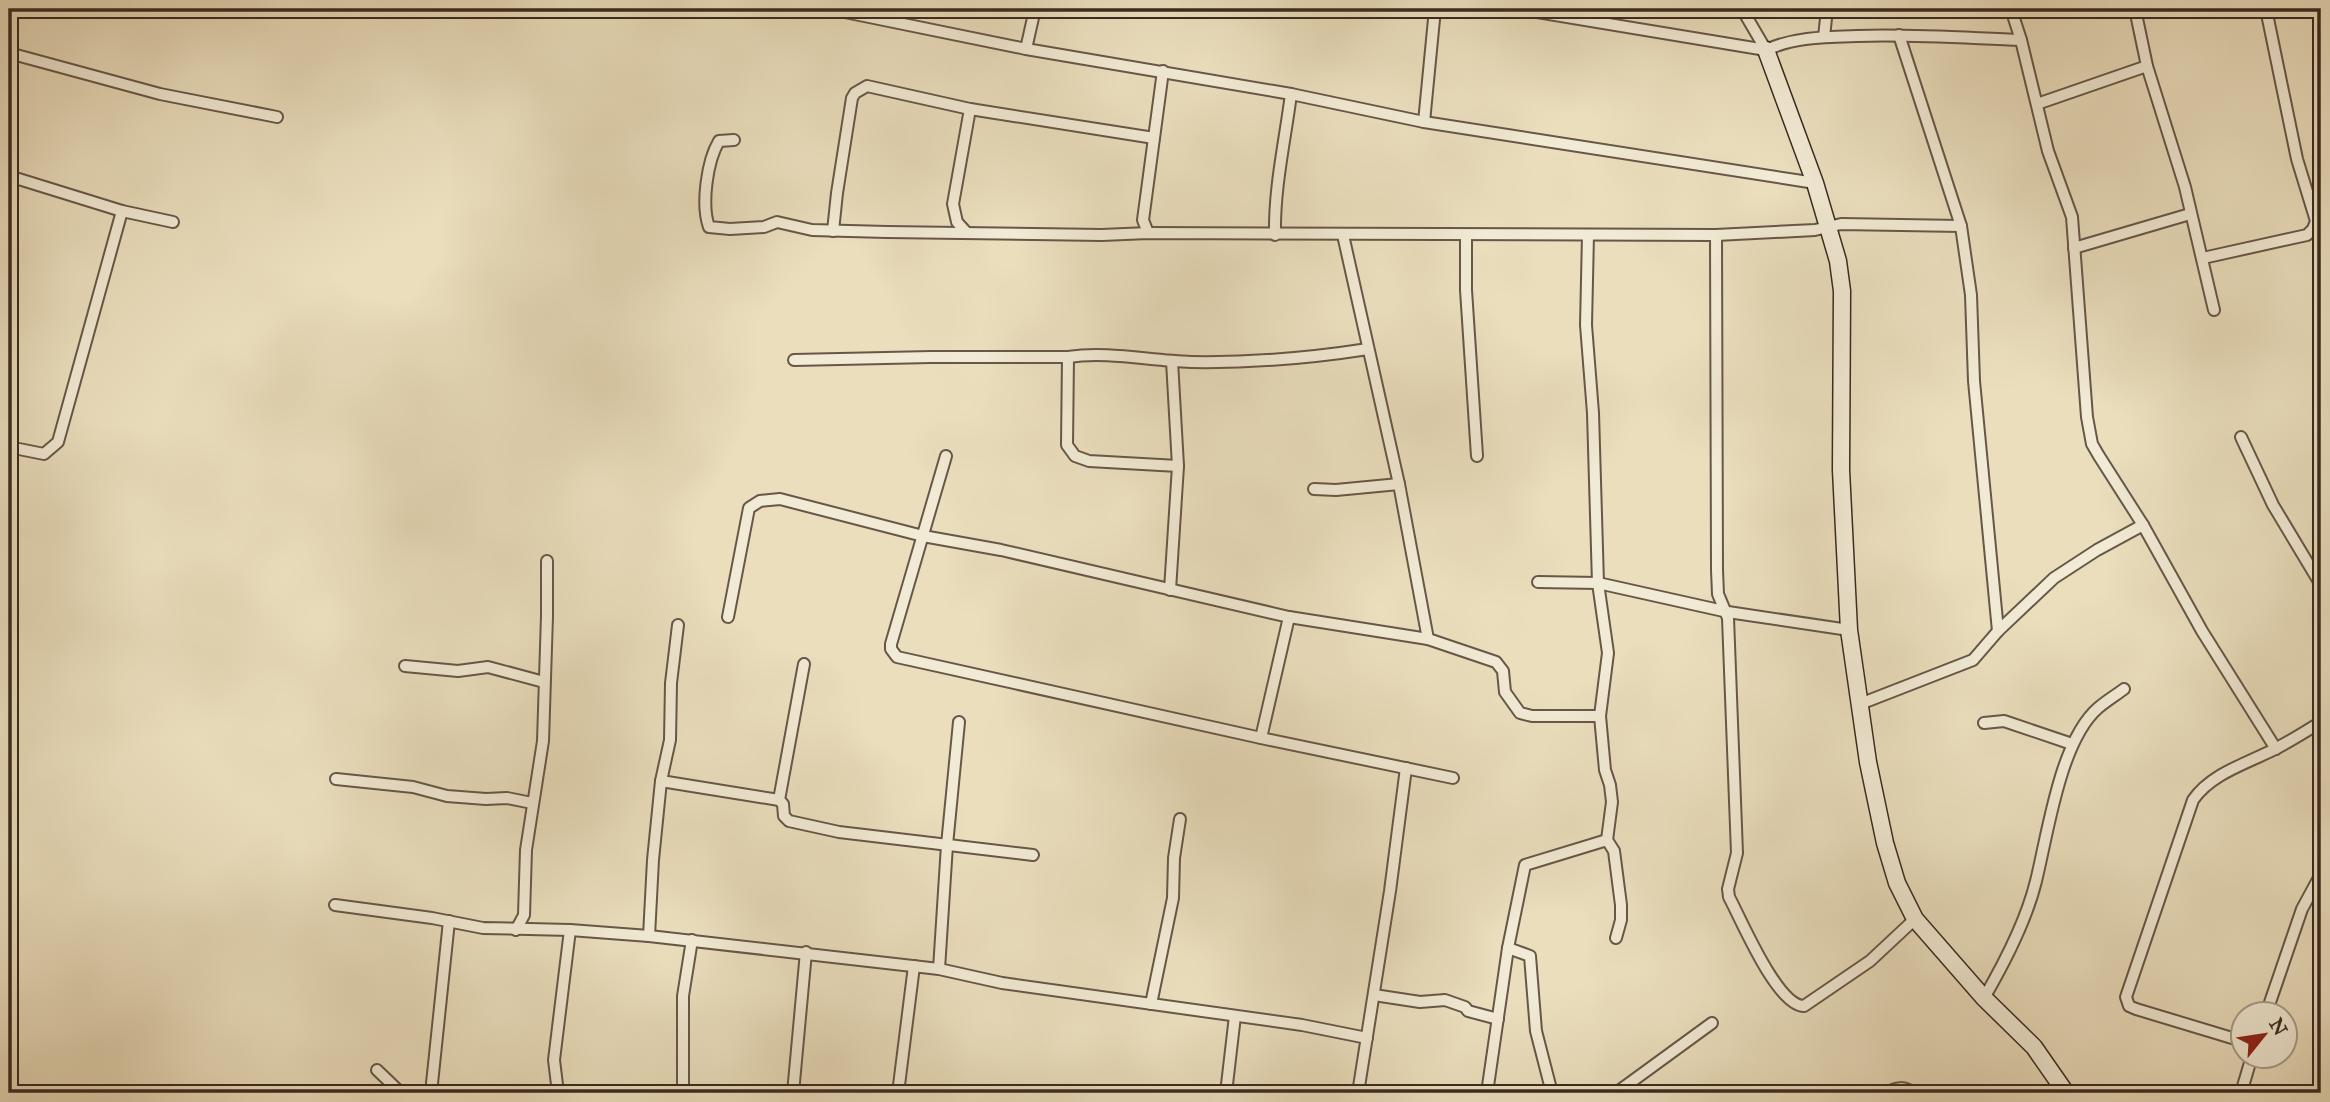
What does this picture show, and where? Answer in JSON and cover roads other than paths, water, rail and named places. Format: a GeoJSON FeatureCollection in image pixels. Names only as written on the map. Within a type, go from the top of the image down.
{"type":"FeatureCollection","features":[{"type":"Feature","properties":{"kind":"street"},"geometry":{"type":"LineString","coordinates":[[830,9],[1026,49],[1291,94],[1424,122],[1815,183]]}},
{"type":"Feature","properties":{"kind":"street"},"geometry":{"type":"LineString","coordinates":[[1026,49],[1035,9]]}},
{"type":"Feature","properties":{"kind":"street"},"geometry":{"type":"LineString","coordinates":[[1424,122],[1435,9]]}},
{"type":"Feature","properties":{"kind":"street"},"geometry":{"type":"LineString","coordinates":[[1518,9],[1766,50],[1793,41],[1824,37],[1899,35],[2021,40]]}},
{"type":"Feature","properties":{"kind":"street"},"geometry":{"type":"LineString","coordinates":[[1742,9],[1766,50],[1815,183],[1838,261],[1842,291],[1840,470],[1849,629],[1868,762],[1885,843],[1897,883],[1915,919],[1984,998],[2034,1047],[2066,1093]]}},
{"type":"Feature","properties":{"kind":"street"},"geometry":{"type":"LineString","coordinates":[[1824,37],[1826,9]]}},
{"type":"Feature","properties":{"kind":"street"},"geometry":{"type":"LineString","coordinates":[[2011,9],[2048,151],[2073,217],[2087,417],[2092,444],[2143,526],[2202,631],[2276,749]]}},
{"type":"Feature","properties":{"kind":"street"},"geometry":{"type":"LineString","coordinates":[[2135,9],[2147,66],[2185,187],[2214,310]]}},
{"type":"Feature","properties":{"kind":"street"},"geometry":{"type":"LineString","coordinates":[[2203,258],[2307,234],[2316,221],[2297,159],[2266,9]]}},
{"type":"Feature","properties":{"kind":"street"},"geometry":{"type":"LineString","coordinates":[[1899,35],[1961,226],[1971,295],[1974,381],[1998,631]]}},
{"type":"Feature","properties":{"kind":"street"},"geometry":{"type":"LineString","coordinates":[[9,53],[160,94],[277,117]]}},
{"type":"Feature","properties":{"kind":"street"},"geometry":{"type":"LineString","coordinates":[[2036,104],[2147,66]]}},
{"type":"Feature","properties":{"kind":"street"},"geometry":{"type":"LineString","coordinates":[[1148,233],[1143,220],[1163,71]]}},
{"type":"Feature","properties":{"kind":"street"},"geometry":{"type":"LineString","coordinates":[[833,231],[855,93],[867,86],[970,108],[1154,138]]}},
{"type":"Feature","properties":{"kind":"street"},"geometry":{"type":"LineString","coordinates":[[1275,235],[1274,202],[1284,153],[1291,94]]}},
{"type":"Feature","properties":{"kind":"street"},"geometry":{"type":"LineString","coordinates":[[967,233],[957,222],[953,204],[970,108]]}},
{"type":"Feature","properties":{"kind":"street"},"geometry":{"type":"LineString","coordinates":[[734,140],[719,141],[713,151],[707,181],[709,228],[764,227],[777,222],[812,230],[833,231],[1101,235],[1716,235],[1809,230],[1841,224],[1961,226]]}},
{"type":"Feature","properties":{"kind":"street"},"geometry":{"type":"LineString","coordinates":[[9,176],[122,211],[173,222]]}},
{"type":"Feature","properties":{"kind":"street"},"geometry":{"type":"LineString","coordinates":[[9,447],[44,454],[58,442],[122,211]]}},
{"type":"Feature","properties":{"kind":"street"},"geometry":{"type":"LineString","coordinates":[[2074,248],[2190,214]]}},
{"type":"Feature","properties":{"kind":"street"},"geometry":{"type":"LineString","coordinates":[[1343,235],[1399,484],[1428,639]]}},
{"type":"Feature","properties":{"kind":"street"},"geometry":{"type":"LineString","coordinates":[[1466,235],[1466,290],[1477,456]]}},
{"type":"Feature","properties":{"kind":"street"},"geometry":{"type":"LineString","coordinates":[[1588,235],[1586,325],[1593,413],[1598,583],[1608,653],[1600,716],[1605,770],[1611,785],[1612,803],[1607,840],[1614,851],[1621,905],[1621,920],[1616,938]]}},
{"type":"Feature","properties":{"kind":"street"},"geometry":{"type":"LineString","coordinates":[[1716,235],[1717,570],[1718,594],[1721,604],[1728,612],[1737,853],[1728,889],[1729,897],[1758,957],[1795,1005],[1804,1006],[1870,961],[1915,919]]}},
{"type":"Feature","properties":{"kind":"street"},"geometry":{"type":"LineString","coordinates":[[794,360],[1068,357],[1089,354],[1172,361],[1281,360],[1368,349]]}},
{"type":"Feature","properties":{"kind":"street"},"geometry":{"type":"LineString","coordinates":[[1068,357],[1067,445],[1075,456],[1089,461],[1178,466]]}},
{"type":"Feature","properties":{"kind":"street"},"geometry":{"type":"LineString","coordinates":[[1170,590],[1178,466],[1172,361]]}},
{"type":"Feature","properties":{"kind":"street"},"geometry":{"type":"LineString","coordinates":[[2241,437],[2273,505],[2321,584]]}},
{"type":"Feature","properties":{"kind":"street"},"geometry":{"type":"LineString","coordinates":[[946,456],[891,644],[897,657],[1453,778]]}},
{"type":"Feature","properties":{"kind":"street"},"geometry":{"type":"LineString","coordinates":[[1314,489],[1336,490],[1399,484]]}},
{"type":"Feature","properties":{"kind":"street"},"geometry":{"type":"LineString","coordinates":[[728,617],[749,508],[753,504],[780,499],[923,536],[1001,550],[1289,617],[1428,639],[1496,662],[1503,671],[1505,692],[1520,713],[1532,716],[1600,716]]}},
{"type":"Feature","properties":{"kind":"street"},"geometry":{"type":"LineString","coordinates":[[1860,704],[1973,660],[1998,631],[2054,578],[2097,550],[2143,526]]}},
{"type":"Feature","properties":{"kind":"street"},"geometry":{"type":"LineString","coordinates":[[516,930],[524,915],[526,850],[543,741],[547,561]]}},
{"type":"Feature","properties":{"kind":"street"},"geometry":{"type":"LineString","coordinates":[[1538,582],[1598,583],[1728,612],[1849,629]]}},
{"type":"Feature","properties":{"kind":"street"},"geometry":{"type":"LineString","coordinates":[[1261,738],[1289,617]]}},
{"type":"Feature","properties":{"kind":"street"},"geometry":{"type":"LineString","coordinates":[[649,936],[661,781],[670,740],[671,683],[678,625]]}},
{"type":"Feature","properties":{"kind":"street"},"geometry":{"type":"LineString","coordinates":[[779,800],[804,664]]}},
{"type":"Feature","properties":{"kind":"street"},"geometry":{"type":"LineString","coordinates":[[405,666],[458,671],[488,667],[544,682]]}},
{"type":"Feature","properties":{"kind":"street"},"geometry":{"type":"LineString","coordinates":[[1984,998],[2003,966],[2035,883],[2043,840],[2072,744],[2082,726],[2098,708],[2124,690]]}},
{"type":"Feature","properties":{"kind":"street"},"geometry":{"type":"LineString","coordinates":[[1984,723],[2004,721],[2072,744]]}},
{"type":"Feature","properties":{"kind":"street"},"geometry":{"type":"LineString","coordinates":[[939,969],[959,722]]}},
{"type":"Feature","properties":{"kind":"street"},"geometry":{"type":"LineString","coordinates":[[2228,1037],[2136,1009],[2129,1006],[2126,997],[2193,800],[2221,775],[2276,749],[2321,722]]}},
{"type":"Feature","properties":{"kind":"street"},"geometry":{"type":"LineString","coordinates":[[1358,1093],[1392,879],[1406,768]]}},
{"type":"Feature","properties":{"kind":"street"},"geometry":{"type":"LineString","coordinates":[[336,779],[412,787],[447,796],[507,798],[532,803]]}},
{"type":"Feature","properties":{"kind":"street"},"geometry":{"type":"LineString","coordinates":[[661,781],[779,800],[783,804],[783,816],[789,821],[839,832],[1033,855]]}},
{"type":"Feature","properties":{"kind":"street"},"geometry":{"type":"LineString","coordinates":[[1152,1004],[1173,898],[1174,858],[1180,819]]}},
{"type":"Feature","properties":{"kind":"street"},"geometry":{"type":"LineString","coordinates":[[1487,1093],[1508,948],[1525,864],[1607,840]]}},
{"type":"Feature","properties":{"kind":"street"},"geometry":{"type":"LineString","coordinates":[[2271,1000],[2302,909],[2321,874]]}},
{"type":"Feature","properties":{"kind":"street"},"geometry":{"type":"LineString","coordinates":[[334,905],[482,928],[569,930],[649,936],[939,969],[1002,983],[1301,1025],[1367,1038]]}},
{"type":"Feature","properties":{"kind":"street"},"geometry":{"type":"LineString","coordinates":[[524,915],[535,930]]}},
{"type":"Feature","properties":{"kind":"street"},"geometry":{"type":"LineString","coordinates":[[431,1093],[449,921]]}},
{"type":"Feature","properties":{"kind":"street"},"geometry":{"type":"LineString","coordinates":[[558,1093],[554,1060],[569,930]]}},
{"type":"Feature","properties":{"kind":"street"},"geometry":{"type":"LineString","coordinates":[[683,1093],[683,996],[692,940]]}},
{"type":"Feature","properties":{"kind":"street"},"geometry":{"type":"LineString","coordinates":[[1508,948],[1530,956],[1536,1031],[1552,1093]]}},
{"type":"Feature","properties":{"kind":"street"},"geometry":{"type":"LineString","coordinates":[[793,1093],[806,952]]}},
{"type":"Feature","properties":{"kind":"street"},"geometry":{"type":"LineString","coordinates":[[898,1093],[914,967]]}},
{"type":"Feature","properties":{"kind":"street"},"geometry":{"type":"LineString","coordinates":[[1374,995],[1420,1002],[1445,1000],[1465,1007],[1468,1011],[1498,1019]]}},
{"type":"Feature","properties":{"kind":"street"},"geometry":{"type":"LineString","coordinates":[[1226,1093],[1235,1016]]}},
{"type":"Feature","properties":{"kind":"street"},"geometry":{"type":"LineString","coordinates":[[1616,1093],[1712,1023]]}},
{"type":"Feature","properties":{"kind":"street"},"geometry":{"type":"LineString","coordinates":[[377,1070],[401,1093]]}},
{"type":"Feature","properties":{"kind":"street"},"geometry":{"type":"LineString","coordinates":[[2241,1093],[2248,1070]]}},
{"type":"Feature","properties":{"kind":"street"},"geometry":{"type":"LineString","coordinates":[[1887,1093],[1899,1088],[1913,1093]]}}]}
